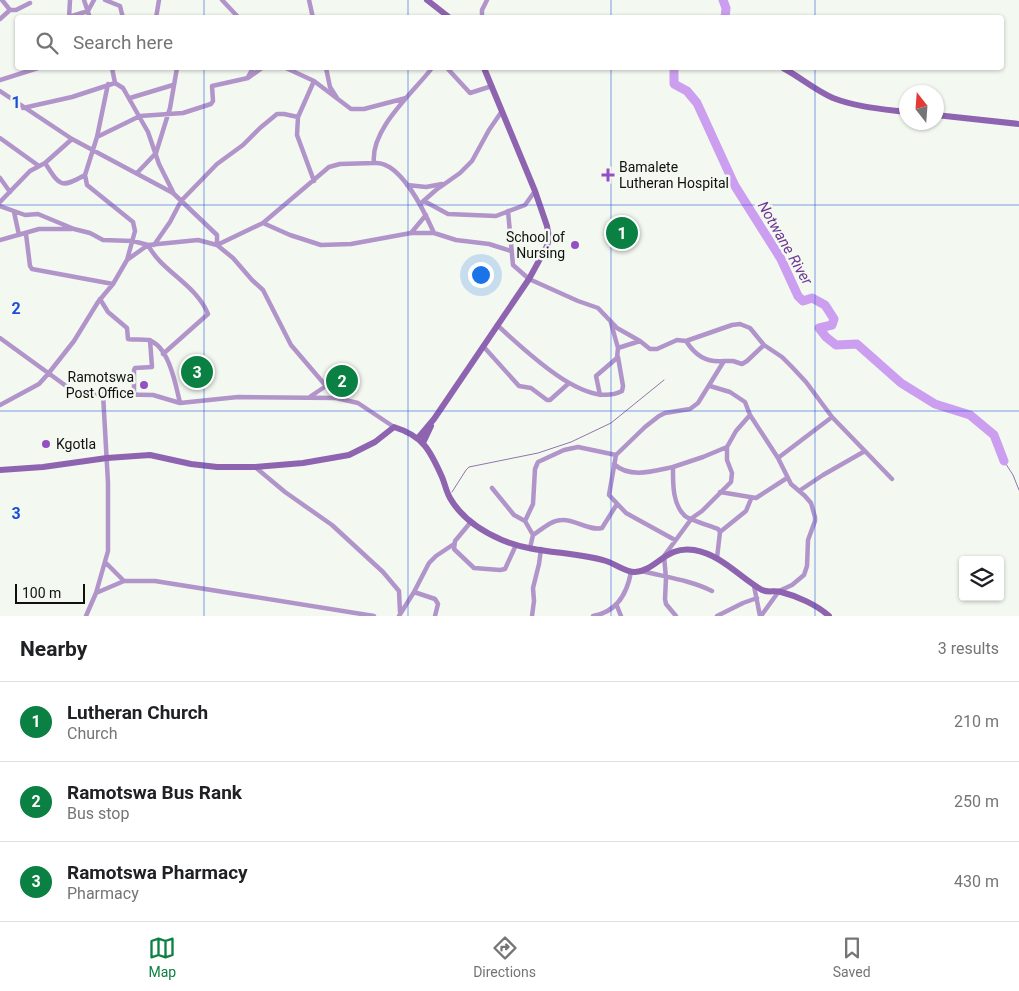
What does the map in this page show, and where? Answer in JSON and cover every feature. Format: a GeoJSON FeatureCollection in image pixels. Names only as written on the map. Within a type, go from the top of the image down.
{"type":"FeatureCollection","features":[{"type":"Feature","properties":{"kind":"street"},"geometry":{"type":"LineString","coordinates":[[2,0],[10,10]]}},
{"type":"Feature","properties":{"kind":"street"},"geometry":{"type":"LineString","coordinates":[[69,15],[70,0]]}},
{"type":"Feature","properties":{"kind":"street"},"geometry":{"type":"LineString","coordinates":[[84,0],[89,15]]}},
{"type":"Feature","properties":{"kind":"street"},"geometry":{"type":"LineString","coordinates":[[75,15],[88,11],[94,0]]}},
{"type":"Feature","properties":{"kind":"street"},"geometry":{"type":"LineString","coordinates":[[105,0],[120,6],[122,15]]}},
{"type":"Feature","properties":{"kind":"street"},"geometry":{"type":"LineString","coordinates":[[156,15],[159,0]]}},
{"type":"Feature","properties":{"kind":"street"},"geometry":{"type":"LineString","coordinates":[[222,0],[236,15]]}},
{"type":"Feature","properties":{"kind":"street"},"geometry":{"type":"LineString","coordinates":[[309,0],[312,15]]}},
{"type":"Feature","properties":{"kind":"street"},"geometry":{"type":"LineString","coordinates":[[428,0],[446,15]]}},
{"type":"Feature","properties":{"kind":"street"},"geometry":{"type":"LineString","coordinates":[[482,15],[482,10],[487,0]]}},
{"type":"Feature","properties":{"kind":"street"},"geometry":{"type":"LineString","coordinates":[[0,19],[10,10],[16,10],[30,3]]}},
{"type":"Feature","properties":{"kind":"street"},"geometry":{"type":"LineString","coordinates":[[0,80],[32,70]]}},
{"type":"Feature","properties":{"kind":"street"},"geometry":{"type":"LineString","coordinates":[[112,70],[115,83]]}},
{"type":"Feature","properties":{"kind":"street"},"geometry":{"type":"LineString","coordinates":[[137,173],[156,152],[168,115],[177,70]]}},
{"type":"Feature","properties":{"kind":"street"},"geometry":{"type":"LineString","coordinates":[[248,78],[252,70]]}},
{"type":"Feature","properties":{"kind":"street"},"geometry":{"type":"LineString","coordinates":[[97,137],[140,116],[183,114],[211,104],[213,101],[212,86],[248,78],[259,70]]}},
{"type":"Feature","properties":{"kind":"street"},"geometry":{"type":"LineString","coordinates":[[290,70],[314,81],[339,102],[351,109],[364,109],[406,98]]}},
{"type":"Feature","properties":{"kind":"street"},"geometry":{"type":"LineString","coordinates":[[326,70],[330,87],[339,102]]}},
{"type":"Feature","properties":{"kind":"street"},"geometry":{"type":"LineString","coordinates":[[374,163],[373,155],[386,125],[430,70]]}},
{"type":"Feature","properties":{"kind":"street"},"geometry":{"type":"LineString","coordinates":[[449,70],[470,93],[492,86]]}},
{"type":"Feature","properties":{"kind":"street"},"geometry":{"type":"LineString","coordinates":[[418,438],[432,421],[529,279],[548,246],[547,226],[535,191],[485,70]]}},
{"type":"Feature","properties":{"kind":"street"},"geometry":{"type":"LineString","coordinates":[[786,70],[834,98],[854,104],[899,111]]}},
{"type":"Feature","properties":{"kind":"street"},"geometry":{"type":"LineString","coordinates":[[314,81],[298,117],[297,135],[314,181]]}},
{"type":"Feature","properties":{"kind":"street"},"geometry":{"type":"LineString","coordinates":[[23,108],[72,97],[115,83],[123,88],[140,116],[173,193]]}},
{"type":"Feature","properties":{"kind":"street"},"geometry":{"type":"LineString","coordinates":[[0,405],[39,384],[48,374],[74,341],[100,299],[113,284],[128,260],[135,230],[133,222],[87,185],[85,175],[97,137],[108,84]]}},
{"type":"Feature","properties":{"kind":"street"},"geometry":{"type":"LineString","coordinates":[[130,98],[173,85]]}},
{"type":"Feature","properties":{"kind":"street"},"geometry":{"type":"LineString","coordinates":[[0,91],[72,139],[173,193],[217,235],[217,245]]}},
{"type":"Feature","properties":{"kind":"street"},"geometry":{"type":"LineString","coordinates":[[422,202],[460,173],[472,161],[489,130],[502,112]]}},
{"type":"Feature","properties":{"kind":"street"},"geometry":{"type":"LineString","coordinates":[[154,245],[170,222],[181,201],[217,164],[243,145],[277,114],[298,117]]}},
{"type":"Feature","properties":{"kind":"street"},"geometry":{"type":"LineString","coordinates":[[944,116],[1019,124]]}},
{"type":"Feature","properties":{"kind":"street"},"geometry":{"type":"LineString","coordinates":[[0,138],[39,166]]}},
{"type":"Feature","properties":{"kind":"street"},"geometry":{"type":"LineString","coordinates":[[0,202],[30,171],[45,163],[72,139]]}},
{"type":"Feature","properties":{"kind":"street"},"geometry":{"type":"LineString","coordinates":[[45,163],[56,180],[62,184],[69,184],[85,175]]}},
{"type":"Feature","properties":{"kind":"street"},"geometry":{"type":"LineString","coordinates":[[217,245],[263,223],[329,167],[340,164],[380,163],[386,165],[422,202],[448,214],[496,216],[525,205],[535,191]]}},
{"type":"Feature","properties":{"kind":"street"},"geometry":{"type":"LineString","coordinates":[[0,178],[10,192]]}},
{"type":"Feature","properties":{"kind":"street"},"geometry":{"type":"LineString","coordinates":[[407,185],[426,187],[446,183]]}},
{"type":"Feature","properties":{"kind":"street"},"geometry":{"type":"LineString","coordinates":[[422,202],[434,233]]}},
{"type":"Feature","properties":{"kind":"street"},"geometry":{"type":"LineString","coordinates":[[0,206],[25,215],[38,214],[74,229],[90,233],[103,240],[133,241],[154,245],[198,240],[217,245],[233,258],[263,290],[291,345],[326,386],[311,396]]}},
{"type":"Feature","properties":{"kind":"street"},"geometry":{"type":"LineString","coordinates":[[508,211],[513,265],[529,279],[598,308],[611,323],[650,349],[677,340],[686,341],[740,324],[750,328],[764,345],[782,357],[792,367],[806,382],[832,417],[892,479]]}},
{"type":"Feature","properties":{"kind":"street"},"geometry":{"type":"LineString","coordinates":[[14,212],[19,236]]}},
{"type":"Feature","properties":{"kind":"street"},"geometry":{"type":"LineString","coordinates":[[411,232],[426,215]]}},
{"type":"Feature","properties":{"kind":"street"},"geometry":{"type":"LineString","coordinates":[[263,223],[290,235],[322,245],[351,244],[411,232],[434,233],[456,240],[489,244],[511,251]]}},
{"type":"Feature","properties":{"kind":"street"},"geometry":{"type":"LineString","coordinates":[[0,240],[39,229],[74,229]]}},
{"type":"Feature","properties":{"kind":"street"},"geometry":{"type":"LineString","coordinates":[[26,234],[32,269],[113,284]]}},
{"type":"Feature","properties":{"kind":"street"},"geometry":{"type":"LineString","coordinates":[[128,260],[148,245]]}},
{"type":"Feature","properties":{"kind":"street"},"geometry":{"type":"LineString","coordinates":[[148,245],[153,255],[197,294],[208,314],[164,354]]}},
{"type":"Feature","properties":{"kind":"street"},"geometry":{"type":"LineString","coordinates":[[100,299],[108,312],[127,328],[128,339],[150,340],[164,354],[173,374],[180,403]]}},
{"type":"Feature","properties":{"kind":"street"},"geometry":{"type":"LineString","coordinates":[[497,326],[530,356],[568,384],[600,395],[616,394],[622,391],[623,386],[618,348],[611,323]]}},
{"type":"Feature","properties":{"kind":"street"},"geometry":{"type":"LineString","coordinates":[[0,338],[73,391],[153,395],[180,403],[238,397],[311,396],[336,398],[358,403],[394,427],[418,438],[442,477],[449,497],[470,523],[500,539],[516,546],[609,562],[631,572],[640,571],[701,585],[712,591]]}},
{"type":"Feature","properties":{"kind":"street"},"geometry":{"type":"LineString","coordinates":[[134,395],[135,368],[152,367],[150,340]]}},
{"type":"Feature","properties":{"kind":"street"},"geometry":{"type":"LineString","coordinates":[[618,348],[640,341]]}},
{"type":"Feature","properties":{"kind":"street"},"geometry":{"type":"LineString","coordinates":[[686,341],[699,356],[713,362],[732,361],[742,364],[764,345]]}},
{"type":"Feature","properties":{"kind":"street"},"geometry":{"type":"LineString","coordinates":[[483,346],[519,386],[531,388],[547,400],[550,400],[568,384]]}},
{"type":"Feature","properties":{"kind":"street"},"geometry":{"type":"LineString","coordinates":[[600,395],[596,376],[618,356]]}},
{"type":"Feature","properties":{"kind":"street"},"geometry":{"type":"LineString","coordinates":[[675,540],[631,516],[616,504],[609,493],[616,454],[659,416],[665,413],[690,409],[698,403],[724,361]]}},
{"type":"Feature","properties":{"kind":"street"},"geometry":{"type":"LineString","coordinates":[[640,571],[672,552],[690,550],[717,558],[735,569],[754,585],[768,592],[779,591],[799,580],[804,575],[807,566],[808,540],[816,521],[811,504],[787,478],[778,458],[750,415],[745,402],[739,396],[710,386]]}},
{"type":"Feature","properties":{"kind":"street"},"geometry":{"type":"LineString","coordinates":[[86,616],[96,593],[108,551],[107,458],[103,394]]}},
{"type":"Feature","properties":{"kind":"street"},"geometry":{"type":"LineString","coordinates":[[676,616],[666,604],[665,599],[664,556],[692,518],[728,486],[732,477],[727,460],[727,447],[736,431],[750,415]]}},
{"type":"Feature","properties":{"kind":"street"},"geometry":{"type":"LineString","coordinates":[[778,458],[832,417]]}},
{"type":"Feature","properties":{"kind":"street"},"geometry":{"type":"LineString","coordinates":[[408,432],[425,427],[432,421]]}},
{"type":"Feature","properties":{"kind":"street"},"geometry":{"type":"LineString","coordinates":[[423,444],[432,421]]}},
{"type":"Feature","properties":{"kind":"street"},"geometry":{"type":"LineString","coordinates":[[0,470],[150,455],[191,464],[217,467],[255,467],[302,463],[349,455],[375,442],[394,427]]}},
{"type":"Feature","properties":{"kind":"street"},"geometry":{"type":"LineString","coordinates":[[526,521],[533,504],[535,469],[538,462],[564,450],[578,447],[616,454]]}},
{"type":"Feature","properties":{"kind":"street"},"geometry":{"type":"LineString","coordinates":[[614,464],[619,469],[646,473],[704,458],[727,447]]}},
{"type":"Feature","properties":{"kind":"street"},"geometry":{"type":"LineString","coordinates":[[799,491],[865,451]]}},
{"type":"Feature","properties":{"kind":"street"},"geometry":{"type":"LineString","coordinates":[[255,467],[285,492],[332,526],[383,572],[399,591],[400,614]]}},
{"type":"Feature","properties":{"kind":"street"},"geometry":{"type":"LineString","coordinates":[[673,467],[673,486],[677,502],[684,515],[718,529],[720,532]]}},
{"type":"Feature","properties":{"kind":"street"},"geometry":{"type":"LineString","coordinates":[[720,492],[751,499],[758,497],[787,478]]}},
{"type":"Feature","properties":{"kind":"street"},"geometry":{"type":"LineString","coordinates":[[492,488],[514,515],[526,521],[533,535],[530,548]]}},
{"type":"Feature","properties":{"kind":"street"},"geometry":{"type":"LineString","coordinates":[[717,558],[720,532],[746,510],[751,499]]}},
{"type":"Feature","properties":{"kind":"street"},"geometry":{"type":"LineString","coordinates":[[533,535],[551,523],[563,520],[599,529],[603,526],[616,504]]}},
{"type":"Feature","properties":{"kind":"street"},"geometry":{"type":"LineString","coordinates":[[400,614],[432,559],[454,544],[470,523]]}},
{"type":"Feature","properties":{"kind":"street"},"geometry":{"type":"LineString","coordinates":[[454,544],[454,549],[474,568],[500,570],[506,568],[516,546]]}},
{"type":"Feature","properties":{"kind":"street"},"geometry":{"type":"LineString","coordinates":[[532,616],[533,588],[541,549]]}},
{"type":"Feature","properties":{"kind":"street"},"geometry":{"type":"LineString","coordinates":[[106,563],[124,581]]}},
{"type":"Feature","properties":{"kind":"street"},"geometry":{"type":"LineString","coordinates":[[594,616],[617,606],[626,591],[631,572]]}},
{"type":"Feature","properties":{"kind":"street"},"geometry":{"type":"LineString","coordinates":[[96,593],[124,581],[155,581],[374,616]]}},
{"type":"Feature","properties":{"kind":"street"},"geometry":{"type":"LineString","coordinates":[[754,585],[760,616]]}},
{"type":"Feature","properties":{"kind":"street"},"geometry":{"type":"LineString","coordinates":[[760,616],[779,591]]}},
{"type":"Feature","properties":{"kind":"street"},"geometry":{"type":"LineString","coordinates":[[779,591],[811,604],[829,616]]}},
{"type":"Feature","properties":{"kind":"street"},"geometry":{"type":"LineString","coordinates":[[414,592],[435,599],[438,604],[435,616]]}},
{"type":"Feature","properties":{"kind":"street"},"geometry":{"type":"LineString","coordinates":[[717,616],[757,598]]}},
{"type":"Feature","properties":{"kind":"street"},"geometry":{"type":"LineString","coordinates":[[617,606],[621,616]]}},
{"type":"Feature","properties":{"kind":"waterway","name":"Notwane River"},"geometry":{"type":"LineString","coordinates":[[723,0],[726,8],[725,15]]}},
{"type":"Feature","properties":{"kind":"waterway","name":"Notwane River"},"geometry":{"type":"LineString","coordinates":[[674,70],[674,84],[687,91],[697,103],[735,186],[781,259],[798,296],[803,301],[812,298],[825,305],[834,319],[832,325],[819,328],[826,337],[836,345],[857,344],[901,383],[935,404],[970,415],[994,435],[1004,461]]}},
{"type":"Feature","properties":{"kind":"waterway"},"geometry":{"type":"LineString","coordinates":[[452,492],[469,467],[538,453],[571,442],[611,423],[664,380]]}},
{"type":"Feature","properties":{"kind":"waterway","name":"Notwane River"},"geometry":{"type":"LineString","coordinates":[[1004,461],[1013,475],[1019,490]]}},
{"type":"Feature","properties":{"kind":"place","name":"Bamalete Lutheran Hospital"},"geometry":{"type":"Point","coordinates":[608,175]}},
{"type":"Feature","properties":{"kind":"place","name":"Lutheran Church"},"geometry":{"type":"Point","coordinates":[622,233]}},
{"type":"Feature","properties":{"kind":"place","name":"School of Nursing"},"geometry":{"type":"Point","coordinates":[575,245]}},
{"type":"Feature","properties":{"kind":"place","name":"Ramotswa Pharmacy"},"geometry":{"type":"Point","coordinates":[197,372]}},
{"type":"Feature","properties":{"kind":"place","name":"Ramotswa Bus Rank"},"geometry":{"type":"Point","coordinates":[342,381]}},
{"type":"Feature","properties":{"kind":"place","name":"Ramotswa Post Office"},"geometry":{"type":"Point","coordinates":[144,385]}},
{"type":"Feature","properties":{"kind":"place","name":"Kgotla"},"geometry":{"type":"Point","coordinates":[46,444]}}]}
